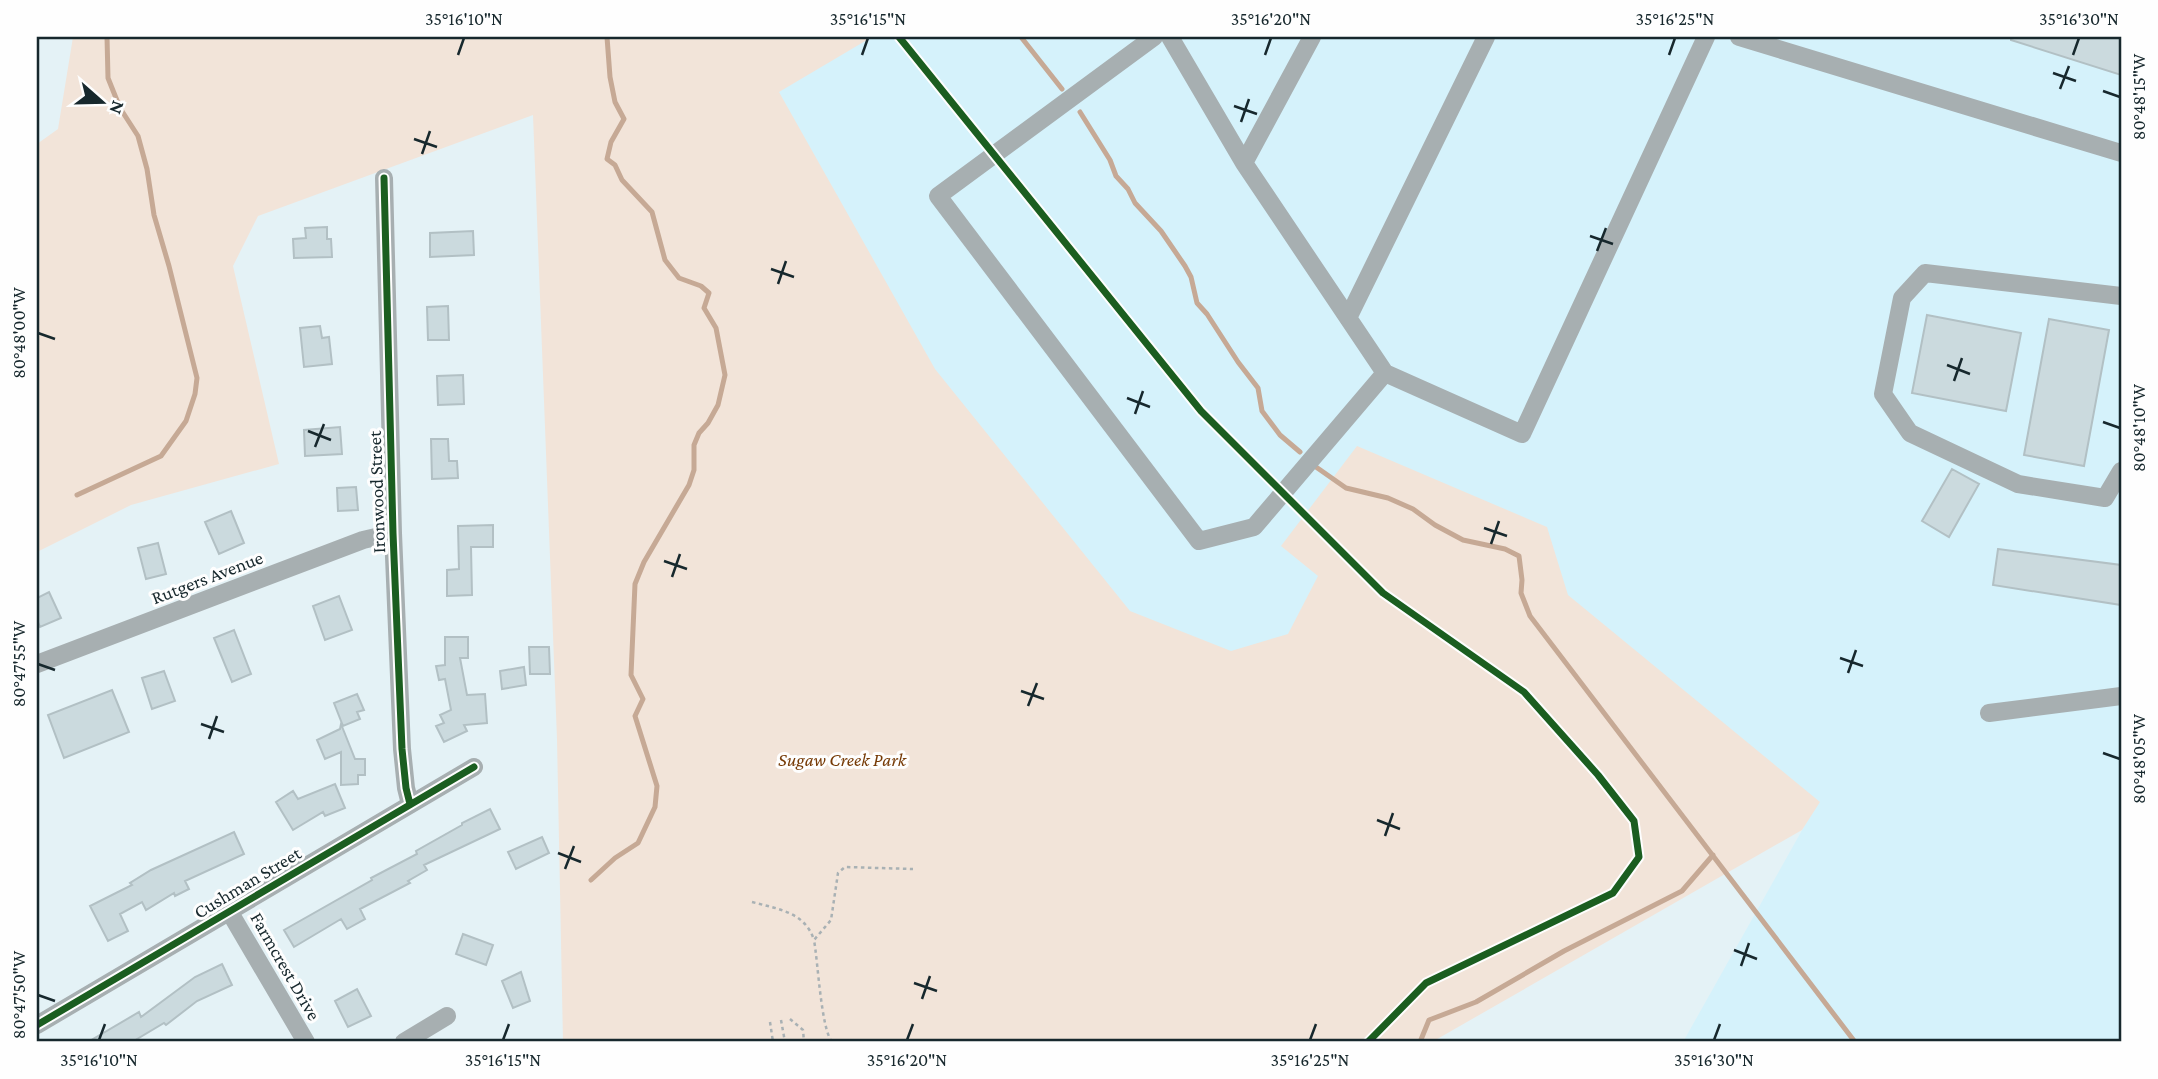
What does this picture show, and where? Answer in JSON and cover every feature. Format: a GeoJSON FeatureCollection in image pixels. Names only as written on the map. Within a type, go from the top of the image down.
{"type":"FeatureCollection","features":[{"type":"Feature","properties":{"kind":"street"},"geometry":{"type":"LineString","coordinates":[[1154,37],[938,196],[1199,541],[1254,527],[1385,373]]}},
{"type":"Feature","properties":{"kind":"street"},"geometry":{"type":"LineString","coordinates":[[1170,37],[1244,163],[1385,373],[1522,434],[1706,37]]}},
{"type":"Feature","properties":{"kind":"street"},"geometry":{"type":"LineString","coordinates":[[1244,163],[1312,37]]}},
{"type":"Feature","properties":{"kind":"street"},"geometry":{"type":"LineString","coordinates":[[1348,318],[1486,37]]}},
{"type":"Feature","properties":{"kind":"street"},"geometry":{"type":"LineString","coordinates":[[1739,37],[2121,153]]}},
{"type":"Feature","properties":{"kind":"street","name":"Ironwood Street"},"geometry":{"type":"LineString","coordinates":[[384,178],[393,533],[402,749],[406,788],[411,804]]}},
{"type":"Feature","properties":{"kind":"street"},"geometry":{"type":"LineString","coordinates":[[2121,296],[1925,273],[1902,298],[1883,394],[1910,433],[2018,484],[2105,498],[2121,471]]}},
{"type":"Feature","properties":{"kind":"street","name":"Rutgers Avenue"},"geometry":{"type":"LineString","coordinates":[[37,664],[363,540],[393,533]]}},
{"type":"Feature","properties":{"kind":"street"},"geometry":{"type":"LineString","coordinates":[[1989,713],[2121,696]]}},
{"type":"Feature","properties":{"kind":"street","name":"Cushman Street"},"geometry":{"type":"LineString","coordinates":[[37,1025],[474,767]]}},
{"type":"Feature","properties":{"kind":"street","name":"Farmcrest Drive"},"geometry":{"type":"LineString","coordinates":[[229,911],[306,1042]]}},
{"type":"Feature","properties":{"kind":"street"},"geometry":{"type":"LineString","coordinates":[[404,1042],[447,1016]]}},
{"type":"Feature","properties":{"kind":"path"},"geometry":{"type":"LineString","coordinates":[[814,940],[831,920],[838,873],[845,867],[913,869]]}},
{"type":"Feature","properties":{"kind":"path"},"geometry":{"type":"LineString","coordinates":[[752,902],[786,912],[803,920],[810,928],[829,1040],[832,1042]]}},
{"type":"Feature","properties":{"kind":"path"},"geometry":{"type":"LineString","coordinates":[[790,1019],[803,1030],[804,1042]]}},
{"type":"Feature","properties":{"kind":"path"},"geometry":{"type":"LineString","coordinates":[[781,1020],[785,1042]]}},
{"type":"Feature","properties":{"kind":"path"},"geometry":{"type":"LineString","coordinates":[[770,1022],[773,1042]]}},
{"type":"Feature","properties":{"kind":"shaded area"},"geometry":{"type":"Polygon","coordinates":[[[752,37],[2121,37],[2121,1042],[1683,1042],[1810,816],[1184,681],[887,420],[752,37]]]}},
{"type":"Feature","properties":{"kind":"green space","name":"Sugaw Creek Park"},"geometry":{"type":"Polygon","coordinates":[[[73,37],[872,37],[779,92],[935,369],[1130,611],[1231,651],[1288,634],[1318,576],[1281,546],[1357,446],[1547,527],[1568,595],[1820,802],[1802,830],[1432,1042],[563,1042],[557,739],[533,115],[258,216],[233,266],[279,464],[131,505],[37,552],[37,144],[58,129],[73,37]]]}},
{"type":"Feature","properties":{"kind":"building"},"geometry":{"type":"Polygon","coordinates":[[[2011,37],[2121,37],[2121,75],[2011,40],[2011,37]]]}},
{"type":"Feature","properties":{"kind":"building"},"geometry":{"type":"Polygon","coordinates":[[[327,227],[332,257],[294,258],[293,239],[306,238],[305,228],[327,227]]]}},
{"type":"Feature","properties":{"kind":"building"},"geometry":{"type":"Polygon","coordinates":[[[473,231],[474,255],[430,257],[430,233],[473,231]]]}},
{"type":"Feature","properties":{"kind":"building"},"geometry":{"type":"Polygon","coordinates":[[[448,306],[449,340],[428,340],[427,307],[448,306]]]}},
{"type":"Feature","properties":{"kind":"building"},"geometry":{"type":"Polygon","coordinates":[[[1927,315],[2021,333],[2006,411],[1912,393],[1927,315]]]}},
{"type":"Feature","properties":{"kind":"building"},"geometry":{"type":"Polygon","coordinates":[[[2049,319],[2109,330],[2084,466],[2024,455],[2049,319]]]}},
{"type":"Feature","properties":{"kind":"building"},"geometry":{"type":"Polygon","coordinates":[[[320,326],[322,338],[329,337],[332,364],[304,367],[300,328],[320,326]]]}},
{"type":"Feature","properties":{"kind":"building"},"geometry":{"type":"Polygon","coordinates":[[[463,375],[464,404],[438,405],[437,376],[463,375]]]}},
{"type":"Feature","properties":{"kind":"building"},"geometry":{"type":"Polygon","coordinates":[[[340,427],[342,454],[305,456],[304,430],[340,427]]]}},
{"type":"Feature","properties":{"kind":"building"},"geometry":{"type":"Polygon","coordinates":[[[431,439],[448,439],[449,461],[457,461],[458,478],[432,479],[431,439]]]}},
{"type":"Feature","properties":{"kind":"building"},"geometry":{"type":"Polygon","coordinates":[[[1952,469],[1979,484],[1949,537],[1922,521],[1952,469]]]}},
{"type":"Feature","properties":{"kind":"building"},"geometry":{"type":"Polygon","coordinates":[[[356,487],[358,510],[338,511],[337,488],[356,487]]]}},
{"type":"Feature","properties":{"kind":"building"},"geometry":{"type":"Polygon","coordinates":[[[231,511],[244,543],[219,554],[205,522],[231,511]]]}},
{"type":"Feature","properties":{"kind":"building"},"geometry":{"type":"Polygon","coordinates":[[[493,525],[493,547],[471,547],[472,595],[447,596],[447,570],[459,569],[458,526],[493,525]]]}},
{"type":"Feature","properties":{"kind":"building"},"geometry":{"type":"Polygon","coordinates":[[[158,543],[166,574],[146,579],[138,548],[158,543]]]}},
{"type":"Feature","properties":{"kind":"building"},"geometry":{"type":"Polygon","coordinates":[[[1998,549],[2121,565],[2121,605],[1993,585],[1998,549]]]}},
{"type":"Feature","properties":{"kind":"building"},"geometry":{"type":"Polygon","coordinates":[[[49,592],[61,618],[40,627],[37,620],[37,598],[49,592]]]}},
{"type":"Feature","properties":{"kind":"building"},"geometry":{"type":"Polygon","coordinates":[[[339,596],[352,630],[325,640],[313,606],[339,596]]]}},
{"type":"Feature","properties":{"kind":"building"},"geometry":{"type":"Polygon","coordinates":[[[234,630],[251,674],[232,682],[214,638],[234,630]]]}},
{"type":"Feature","properties":{"kind":"building"},"geometry":{"type":"Polygon","coordinates":[[[445,637],[468,637],[468,658],[460,658],[467,695],[485,694],[487,723],[464,725],[467,731],[444,742],[436,726],[444,723],[440,715],[451,710],[445,679],[439,680],[436,666],[445,665],[445,637]]]}},
{"type":"Feature","properties":{"kind":"building"},"geometry":{"type":"Polygon","coordinates":[[[529,647],[549,647],[550,674],[530,674],[529,647]]]}},
{"type":"Feature","properties":{"kind":"building"},"geometry":{"type":"Polygon","coordinates":[[[524,667],[526,685],[502,689],[500,671],[524,667]]]}},
{"type":"Feature","properties":{"kind":"building"},"geometry":{"type":"Polygon","coordinates":[[[164,671],[175,701],[152,709],[142,678],[164,671]]]}},
{"type":"Feature","properties":{"kind":"building"},"geometry":{"type":"Polygon","coordinates":[[[112,690],[129,732],[64,758],[48,715],[112,690]]]}},
{"type":"Feature","properties":{"kind":"building"},"geometry":{"type":"Polygon","coordinates":[[[357,694],[364,710],[357,712],[360,719],[343,726],[334,703],[357,694]]]}},
{"type":"Feature","properties":{"kind":"building"},"geometry":{"type":"Polygon","coordinates":[[[341,724],[355,759],[365,759],[365,775],[358,775],[358,784],[341,785],[341,752],[325,759],[317,740],[340,729],[341,724]]]}},
{"type":"Feature","properties":{"kind":"building"},"geometry":{"type":"Polygon","coordinates":[[[335,784],[345,808],[325,816],[323,812],[293,830],[276,802],[293,791],[298,799],[335,784]]]}},
{"type":"Feature","properties":{"kind":"building"},"geometry":{"type":"Polygon","coordinates":[[[490,809],[500,829],[424,865],[427,870],[408,881],[410,883],[360,909],[365,919],[347,929],[341,919],[294,947],[284,930],[417,854],[416,851],[462,823],[490,809]]]}},
{"type":"Feature","properties":{"kind":"building"},"geometry":{"type":"Polygon","coordinates":[[[234,832],[244,854],[185,881],[189,889],[175,896],[174,893],[146,910],[142,902],[120,914],[128,931],[108,941],[90,906],[132,885],[130,883],[151,870],[234,832]]]}},
{"type":"Feature","properties":{"kind":"building"},"geometry":{"type":"Polygon","coordinates":[[[542,837],[549,853],[516,869],[508,852],[542,837]]]}},
{"type":"Feature","properties":{"kind":"building"},"geometry":{"type":"Polygon","coordinates":[[[463,934],[493,945],[486,965],[456,954],[463,934]]]}},
{"type":"Feature","properties":{"kind":"building"},"geometry":{"type":"Polygon","coordinates":[[[222,964],[232,985],[197,1001],[166,1025],[164,1023],[132,1042],[88,1042],[139,1012],[141,1017],[195,977],[222,964]]]}},
{"type":"Feature","properties":{"kind":"building"},"geometry":{"type":"Polygon","coordinates":[[[521,972],[530,1001],[513,1008],[502,981],[521,972]]]}},
{"type":"Feature","properties":{"kind":"building"},"geometry":{"type":"Polygon","coordinates":[[[357,989],[371,1016],[348,1027],[335,1001],[357,989]]]}},
{"type":"Feature","properties":{"kind":"waterway"},"geometry":{"type":"LineString","coordinates":[[77,495],[161,456],[186,421],[197,378],[154,215],[147,169],[138,136],[120,108],[108,78],[107,37]]}},
{"type":"Feature","properties":{"kind":"waterway"},"geometry":{"type":"LineString","coordinates":[[591,880],[615,858],[638,843],[655,807],[657,786],[635,716],[643,699],[631,675],[635,584],[644,562],[689,485],[694,470],[694,445],[718,405],[725,375],[716,328],[704,308],[709,293],[701,286],[679,278],[665,260],[652,212],[622,180],[615,165],[607,159],[611,142],[624,119],[615,102],[607,37]]}},
{"type":"Feature","properties":{"kind":"waterway"},"geometry":{"type":"LineString","coordinates":[[1021,37],[1062,89]]}},
{"type":"Feature","properties":{"kind":"waterway"},"geometry":{"type":"LineString","coordinates":[[1080,112],[1110,160],[1116,176],[1128,189],[1135,203],[1161,231],[1185,266],[1191,277],[1197,303],[1258,388],[1262,411],[1280,435],[1300,452]]}},
{"type":"Feature","properties":{"kind":"waterway"},"geometry":{"type":"LineString","coordinates":[[1316,467],[1346,488],[1388,498],[1413,509],[1463,540],[1505,549],[1519,556],[1521,593],[1530,616],[1855,1042]]}},
{"type":"Feature","properties":{"kind":"waterway"},"geometry":{"type":"LineString","coordinates":[[1420,1042],[1429,1020],[1476,1002],[1564,951],[1682,891],[1713,855]]}},
{"type":"Feature","properties":{"kind":"cycle path"},"geometry":{"type":"LineString","coordinates":[[899,37],[1201,411],[1383,593],[1524,692],[1598,775],[1634,821],[1639,857],[1613,893],[1426,983],[1368,1042]]}},
{"type":"Feature","properties":{"kind":"cycle path"},"geometry":{"type":"LineString","coordinates":[[384,178],[393,533],[402,749],[410,804]]}},
{"type":"Feature","properties":{"kind":"cycle path"},"geometry":{"type":"LineString","coordinates":[[37,1025],[474,767]]}}]}
